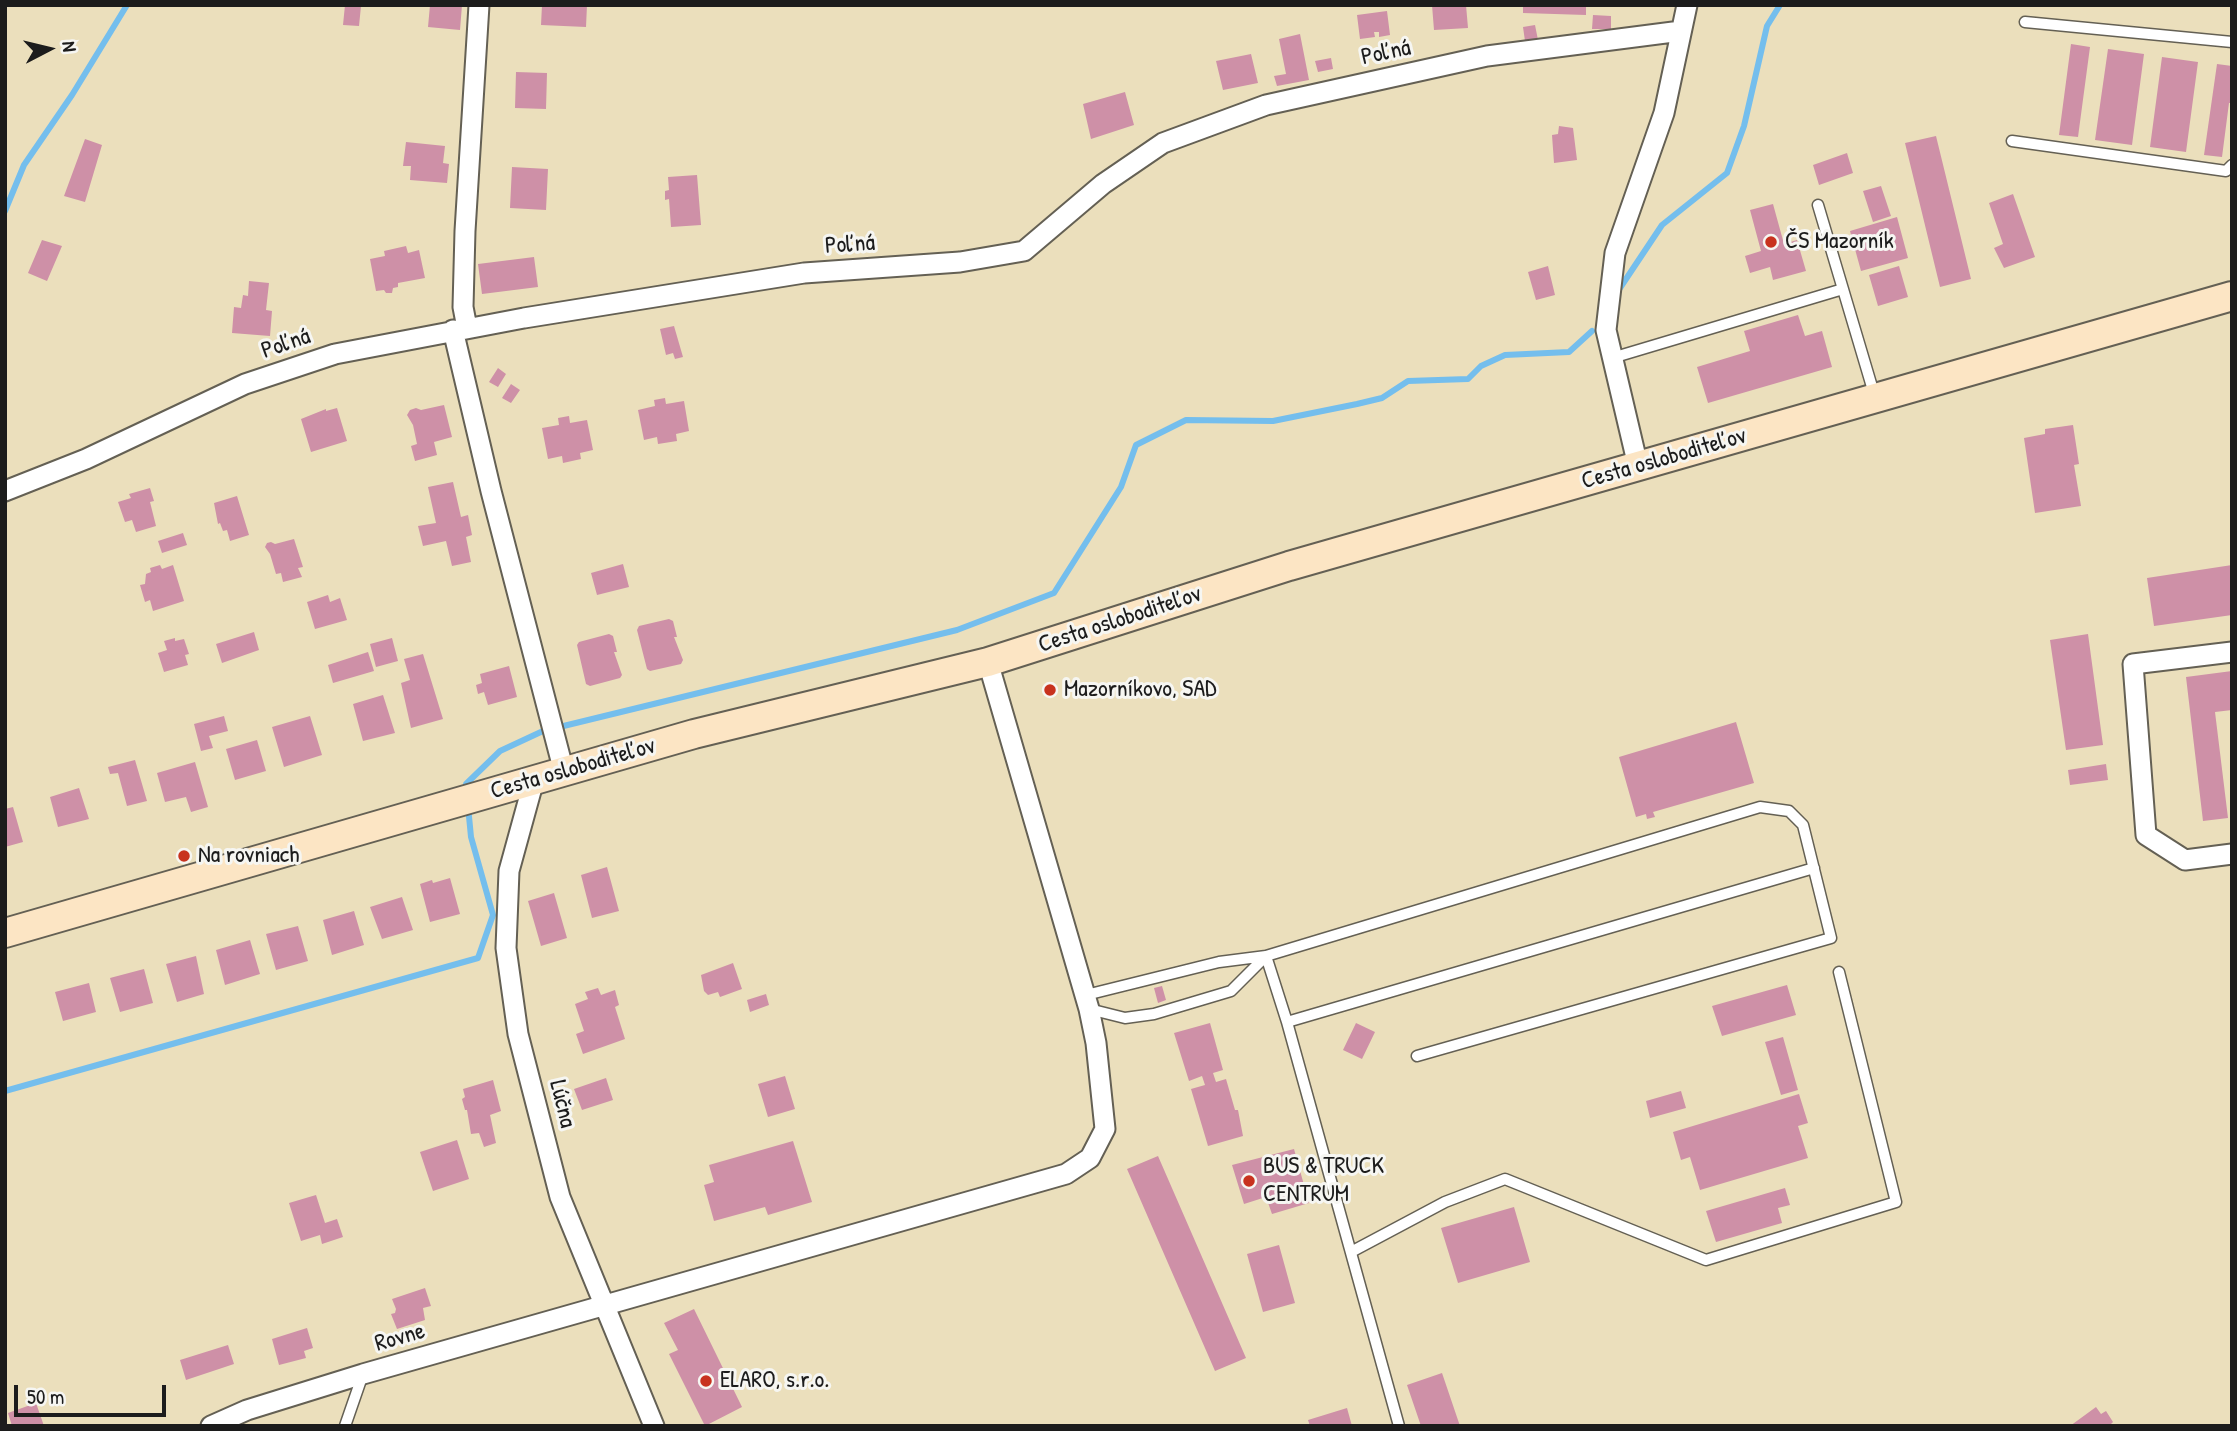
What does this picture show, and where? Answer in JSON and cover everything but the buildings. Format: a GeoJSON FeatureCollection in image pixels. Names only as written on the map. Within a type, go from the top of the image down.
{"type":"FeatureCollection","features":[{"type":"Feature","properties":{"kind":"main road","name":"Cesta osloboditeľov"},"geometry":{"type":"LineString","coordinates":[[5,933],[694,734],[988,662],[1302,562],[2232,296]]}},
{"type":"Feature","properties":{"kind":"street"},"geometry":{"type":"LineString","coordinates":[[479,5],[460,329],[491,491],[564,772]]}},
{"type":"Feature","properties":{"kind":"street"},"geometry":{"type":"LineString","coordinates":[[1638,466],[1606,330],[1615,253],[1664,113],[1688,5]]}},
{"type":"Feature","properties":{"kind":"street","name":"Poľná"},"geometry":{"type":"LineString","coordinates":[[5,491],[86,459],[245,384],[335,354],[460,329],[804,273],[960,262],[1024,251],[1103,184],[1163,143],[1266,104],[1487,56],[1682,31]]}},
{"type":"Feature","properties":{"kind":"street"},"geometry":{"type":"LineString","coordinates":[[2232,652],[2133,664],[2146,835],[2185,860],[2232,854]]}},
{"type":"Feature","properties":{"kind":"street","name":"Rovne"},"geometry":{"type":"LineString","coordinates":[[211,1426],[247,1410],[363,1374],[1066,1174],[1090,1158],[1105,1129],[1096,1044],[1088,1002],[988,662]]}},
{"type":"Feature","properties":{"kind":"street","name":"Lúčna"},"geometry":{"type":"LineString","coordinates":[[534,780],[509,872],[506,948],[518,1034],[560,1197],[654,1426]]}},
{"type":"Feature","properties":{"kind":"lane"},"geometry":{"type":"LineString","coordinates":[[2025,22],[2232,43]]}},
{"type":"Feature","properties":{"kind":"lane"},"geometry":{"type":"LineString","coordinates":[[2012,141],[2227,171],[2232,165]]}},
{"type":"Feature","properties":{"kind":"lane"},"geometry":{"type":"LineString","coordinates":[[1818,205],[1875,398]]}},
{"type":"Feature","properties":{"kind":"lane"},"geometry":{"type":"LineString","coordinates":[[1612,358],[1843,289]]}},
{"type":"Feature","properties":{"kind":"lane"},"geometry":{"type":"LineString","coordinates":[[1088,1002],[1219,962],[1266,956],[1760,807],[1789,811],[1803,825],[1831,938],[1417,1056]]}},
{"type":"Feature","properties":{"kind":"lane"},"geometry":{"type":"LineString","coordinates":[[1287,1022],[1814,868]]}},
{"type":"Feature","properties":{"kind":"lane"},"geometry":{"type":"LineString","coordinates":[[1088,1002],[1125,1018],[1154,1014],[1231,991],[1266,956]]}},
{"type":"Feature","properties":{"kind":"lane"},"geometry":{"type":"LineString","coordinates":[[1266,956],[1287,1022],[1399,1426]]}},
{"type":"Feature","properties":{"kind":"lane"},"geometry":{"type":"LineString","coordinates":[[1351,1252],[1445,1202],[1505,1179],[1706,1260],[1896,1202],[1839,972]]}},
{"type":"Feature","properties":{"kind":"lane"},"geometry":{"type":"LineString","coordinates":[[345,1426],[363,1374]]}},
{"type":"Feature","properties":{"kind":"waterway"},"geometry":{"type":"LineString","coordinates":[[5,211],[24,165],[72,95],[127,5]]}},
{"type":"Feature","properties":{"kind":"waterway"},"geometry":{"type":"LineString","coordinates":[[1616,294],[1662,225],[1727,173],[1744,126],[1767,26],[1780,5]]}},
{"type":"Feature","properties":{"kind":"waterway"},"geometry":{"type":"LineString","coordinates":[[467,792],[466,784],[500,751],[543,731],[957,630],[1054,593],[1121,487],[1136,445],[1186,420],[1273,421],[1357,404],[1382,398],[1408,381],[1468,379],[1481,366],[1505,355],[1569,352],[1592,331]]}},
{"type":"Feature","properties":{"kind":"waterway"},"geometry":{"type":"LineString","coordinates":[[5,1091],[478,958],[493,915],[471,837],[468,806]]}},
{"type":"Feature","properties":{"kind":"place","name":"ČS Mazorník"},"geometry":{"type":"Point","coordinates":[1771,242]}},
{"type":"Feature","properties":{"kind":"place","name":"Mazorníkovo, SAD"},"geometry":{"type":"Point","coordinates":[1050,690]}},
{"type":"Feature","properties":{"kind":"place","name":"Na rovniach"},"geometry":{"type":"Point","coordinates":[184,856]}},
{"type":"Feature","properties":{"kind":"place","name":"BUS & TRUCK CENTRUM"},"geometry":{"type":"Point","coordinates":[1249,1181]}},
{"type":"Feature","properties":{"kind":"place","name":"ELARO, s.r.o."},"geometry":{"type":"Point","coordinates":[706,1381]}}]}
